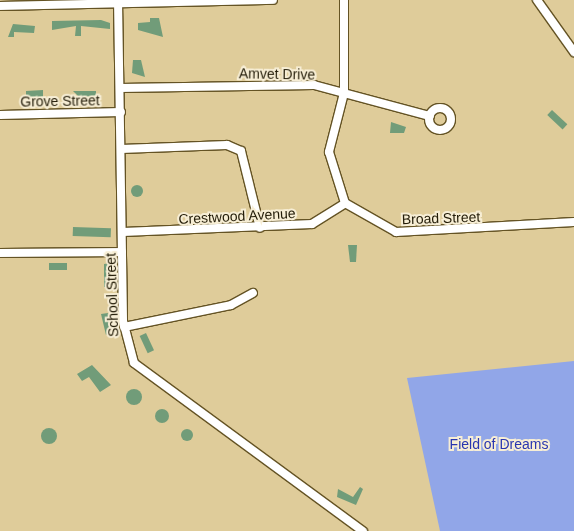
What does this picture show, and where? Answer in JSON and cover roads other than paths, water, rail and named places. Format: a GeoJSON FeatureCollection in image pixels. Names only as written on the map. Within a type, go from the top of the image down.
{"type":"FeatureCollection","features":[{"type":"Feature","properties":{"kind":"street"},"geometry":{"type":"LineString","coordinates":[[0,6],[273,0]]}},
{"type":"Feature","properties":{"kind":"street"},"geometry":{"type":"LineString","coordinates":[[344,0],[344,93],[329,152],[345,203]]}},
{"type":"Feature","properties":{"kind":"street"},"geometry":{"type":"LineString","coordinates":[[537,0],[574,52]]}},
{"type":"Feature","properties":{"kind":"street","name":"School Street"},"geometry":{"type":"LineString","coordinates":[[118,2],[124,327],[134,363],[152,380],[363,531]]}},
{"type":"Feature","properties":{"kind":"street","name":"Amvet Drive"},"geometry":{"type":"LineString","coordinates":[[120,88],[314,85],[430,116]]}},
{"type":"Feature","properties":{"kind":"street","name":"Grove Street"},"geometry":{"type":"LineString","coordinates":[[0,115],[121,112]]}},
{"type":"Feature","properties":{"kind":"street"},"geometry":{"type":"LineString","coordinates":[[121,149],[227,145],[241,151],[260,228]]}},
{"type":"Feature","properties":{"kind":"street","name":"Broad Street"},"geometry":{"type":"LineString","coordinates":[[345,203],[396,232],[574,222]]}},
{"type":"Feature","properties":{"kind":"street","name":"Crestwood Avenue"},"geometry":{"type":"LineString","coordinates":[[123,232],[260,228],[312,224],[345,203]]}},
{"type":"Feature","properties":{"kind":"street"},"geometry":{"type":"LineString","coordinates":[[0,253],[122,252]]}},
{"type":"Feature","properties":{"kind":"street"},"geometry":{"type":"LineString","coordinates":[[124,327],[231,304],[253,293]]}},
{"type":"Feature","properties":{"kind":"park label","name":"Field of Dreams"},"geometry":{"type":"Point","coordinates":[499,444]}}]}
